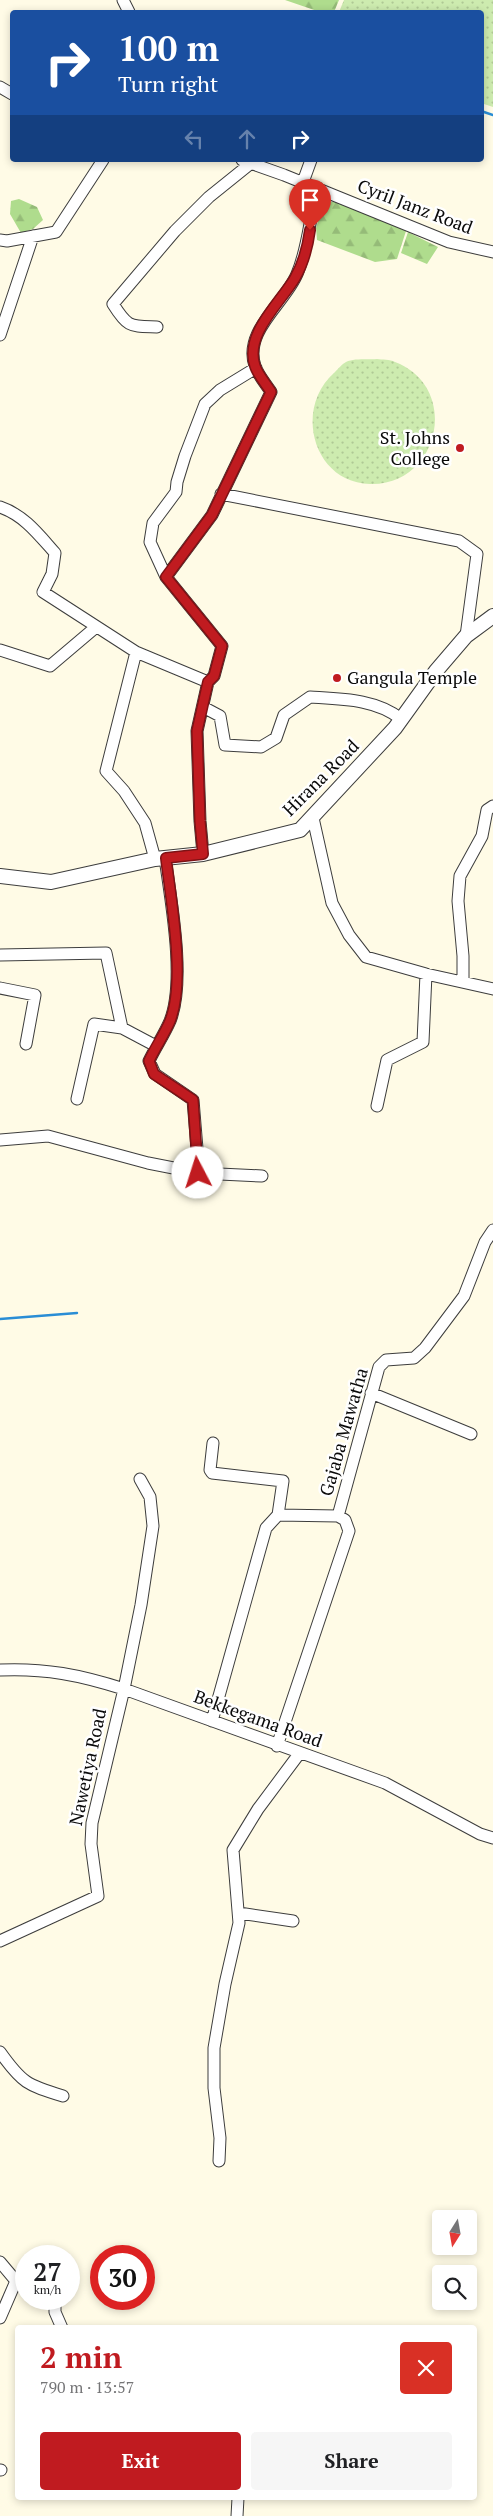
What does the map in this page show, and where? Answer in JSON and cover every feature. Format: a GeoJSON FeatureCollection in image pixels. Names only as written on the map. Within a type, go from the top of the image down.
{"type":"FeatureCollection","features":[{"type":"Feature","properties":{"kind":"street"},"geometry":{"type":"LineString","coordinates":[[0,240],[7,241],[56,232],[102,162]]}},
{"type":"Feature","properties":{"kind":"street"},"geometry":{"type":"LineString","coordinates":[[157,327],[131,326],[122,318],[113,304],[175,231],[246,162]]}},
{"type":"Feature","properties":{"kind":"street","name":"Cyril Janz Road"},"geometry":{"type":"LineString","coordinates":[[246,162],[303,182],[449,242],[493,252]]}},
{"type":"Feature","properties":{"kind":"street"},"geometry":{"type":"LineString","coordinates":[[303,182],[309,162]]}},
{"type":"Feature","properties":{"kind":"street"},"geometry":{"type":"LineString","coordinates":[[166,577],[212,515],[271,392],[256,368],[254,341],[276,304],[296,276],[308,243],[313,203],[318,188]]}},
{"type":"Feature","properties":{"kind":"street"},"geometry":{"type":"LineString","coordinates":[[0,335],[34,236]]}},
{"type":"Feature","properties":{"kind":"street"},"geometry":{"type":"LineString","coordinates":[[203,854],[197,731],[208,682],[214,676],[222,646],[166,577],[150,542],[153,523],[176,492],[185,456],[205,404],[220,390],[256,368]]}},
{"type":"Feature","properties":{"kind":"street"},"geometry":{"type":"LineString","coordinates":[[221,494],[459,541],[477,554],[466,636]]}},
{"type":"Feature","properties":{"kind":"street"},"geometry":{"type":"LineString","coordinates":[[0,507],[10,510],[30,525],[55,553],[52,574],[43,592],[136,652],[208,682]]}},
{"type":"Feature","properties":{"kind":"street","name":"Hirana Road"},"geometry":{"type":"LineString","coordinates":[[0,876],[51,882],[160,858],[203,854],[300,830],[313,818],[401,719],[436,671],[466,636],[493,616]]}},
{"type":"Feature","properties":{"kind":"street"},"geometry":{"type":"LineString","coordinates":[[0,650],[50,666],[96,627]]}},
{"type":"Feature","properties":{"kind":"street"},"geometry":{"type":"LineString","coordinates":[[136,652],[106,771],[124,791],[145,823],[160,858],[176,940],[176,1000],[170,1022],[149,1061],[154,1074],[193,1100],[198,1173]]}},
{"type":"Feature","properties":{"kind":"street"},"geometry":{"type":"LineString","coordinates":[[202,707],[220,716],[225,745],[261,747],[276,738],[284,716],[310,697],[352,700],[387,708],[401,719]]}},
{"type":"Feature","properties":{"kind":"street"},"geometry":{"type":"LineString","coordinates":[[463,982],[463,956],[458,901],[460,876],[482,836],[487,810],[493,806]]}},
{"type":"Feature","properties":{"kind":"street"},"geometry":{"type":"LineString","coordinates":[[313,818],[332,903],[348,935],[366,957],[426,974],[493,989]]}},
{"type":"Feature","properties":{"kind":"street"},"geometry":{"type":"LineString","coordinates":[[0,955],[106,953],[122,1028]]}},
{"type":"Feature","properties":{"kind":"street"},"geometry":{"type":"LineString","coordinates":[[377,1106],[387,1060],[423,1042],[426,974]]}},
{"type":"Feature","properties":{"kind":"street"},"geometry":{"type":"LineString","coordinates":[[0,988],[35,995],[26,1044]]}},
{"type":"Feature","properties":{"kind":"street"},"geometry":{"type":"LineString","coordinates":[[77,1099],[94,1024],[122,1028],[156,1046]]}},
{"type":"Feature","properties":{"kind":"street"},"geometry":{"type":"LineString","coordinates":[[0,1140],[48,1136],[198,1173],[262,1176]]}},
{"type":"Feature","properties":{"kind":"street","name":"Gajaba Mawatha"},"geometry":{"type":"LineString","coordinates":[[338,1516],[379,1367],[386,1360],[414,1358],[425,1348],[464,1296],[485,1242],[493,1230]]}},
{"type":"Feature","properties":{"kind":"street"},"geometry":{"type":"LineString","coordinates":[[371,1393],[471,1434]]}},
{"type":"Feature","properties":{"kind":"street"},"geometry":{"type":"LineString","coordinates":[[212,1721],[266,1528],[278,1515],[283,1481],[212,1473],[210,1470],[213,1443]]}},
{"type":"Feature","properties":{"kind":"street"},"geometry":{"type":"LineString","coordinates":[[124,1688],[141,1605],[154,1526],[150,1497],[140,1479]]}},
{"type":"Feature","properties":{"kind":"street","name":"Gajaba Mawatha"},"geometry":{"type":"LineString","coordinates":[[278,1515],[338,1516],[345,1520],[349,1531],[278,1746]]}},
{"type":"Feature","properties":{"kind":"street","name":"Bekkegama Road"},"geometry":{"type":"LineString","coordinates":[[0,1670],[32,1669],[79,1675],[124,1688],[299,1754],[385,1784],[480,1834],[493,1838]]}},
{"type":"Feature","properties":{"kind":"street","name":"Nawetiya Road"},"geometry":{"type":"LineString","coordinates":[[1,1942],[98,1896],[91,1844],[92,1823],[124,1688]]}},
{"type":"Feature","properties":{"kind":"street"},"geometry":{"type":"LineString","coordinates":[[219,2161],[220,2138],[214,2088],[214,2048],[239,1913],[233,1850],[258,1809],[299,1754]]}},
{"type":"Feature","properties":{"kind":"street"},"geometry":{"type":"LineString","coordinates":[[239,1913],[293,1921]]}},
{"type":"Feature","properties":{"kind":"street"},"geometry":{"type":"LineString","coordinates":[[0,2052],[16,2075],[27,2084],[63,2096]]}},
{"type":"Feature","properties":{"kind":"street"},"geometry":{"type":"LineString","coordinates":[[0,2262],[15,2276]]}},
{"type":"Feature","properties":{"kind":"street"},"geometry":{"type":"LineString","coordinates":[[0,2318],[15,2292]]}},
{"type":"Feature","properties":{"kind":"street"},"geometry":{"type":"LineString","coordinates":[[55,2310],[61,2325]]}},
{"type":"Feature","properties":{"kind":"street"},"geometry":{"type":"LineString","coordinates":[[236,2516],[238,2500]]}},
{"type":"Feature","properties":{"kind":"green space"},"geometry":{"type":"Polygon","coordinates":[[[285,0],[339,0],[335,10],[314,10],[285,0]]]}},
{"type":"Feature","properties":{"kind":"green space"},"geometry":{"type":"Polygon","coordinates":[[[344,0],[493,0],[493,107],[484,104],[484,10],[340,10],[344,0]]]}},
{"type":"Feature","properties":{"kind":"green space"},"geometry":{"type":"Polygon","coordinates":[[[19,199],[37,207],[43,220],[33,229],[21,233],[10,214],[11,201],[19,199]]]}},
{"type":"Feature","properties":{"kind":"green space"},"geometry":{"type":"Polygon","coordinates":[[[324,202],[343,202],[367,215],[406,231],[397,259],[375,262],[317,240],[316,228],[324,202]]]}},
{"type":"Feature","properties":{"kind":"green space"},"geometry":{"type":"Polygon","coordinates":[[[408,232],[438,247],[427,264],[401,253],[408,232]]]}},
{"type":"Feature","properties":{"kind":"green space"},"geometry":{"type":"Polygon","coordinates":[[[377,359],[393,361],[416,375],[429,392],[435,412],[434,433],[426,453],[413,469],[394,480],[370,484],[350,480],[335,471],[323,458],[315,441],[313,423],[315,405],[322,387],[340,367],[346,362],[353,360],[377,359]]]}},
{"type":"Feature","properties":{"kind":"waterway"},"geometry":{"type":"LineString","coordinates":[[484,112],[493,115]]}},
{"type":"Feature","properties":{"kind":"waterway"},"geometry":{"type":"LineString","coordinates":[[0,1319],[77,1313]]}},
{"type":"Feature","properties":{"kind":"place","name":"St. Johns College"},"geometry":{"type":"Point","coordinates":[460,448]}},
{"type":"Feature","properties":{"kind":"place","name":"Gangula Temple"},"geometry":{"type":"Point","coordinates":[337,678]}},
{"type":"Feature","properties":{"kind":"route"},"geometry":{"type":"LineString","coordinates":[[198,1173],[193,1100],[154,1074],[149,1061],[170,1022],[176,1000],[176,940],[166,858],[203,854],[197,731],[208,682],[214,676],[222,646],[166,577],[187,552],[212,515],[241,450],[271,392],[254,366],[254,341],[276,304],[296,276],[308,243],[310,230]]}}]}
